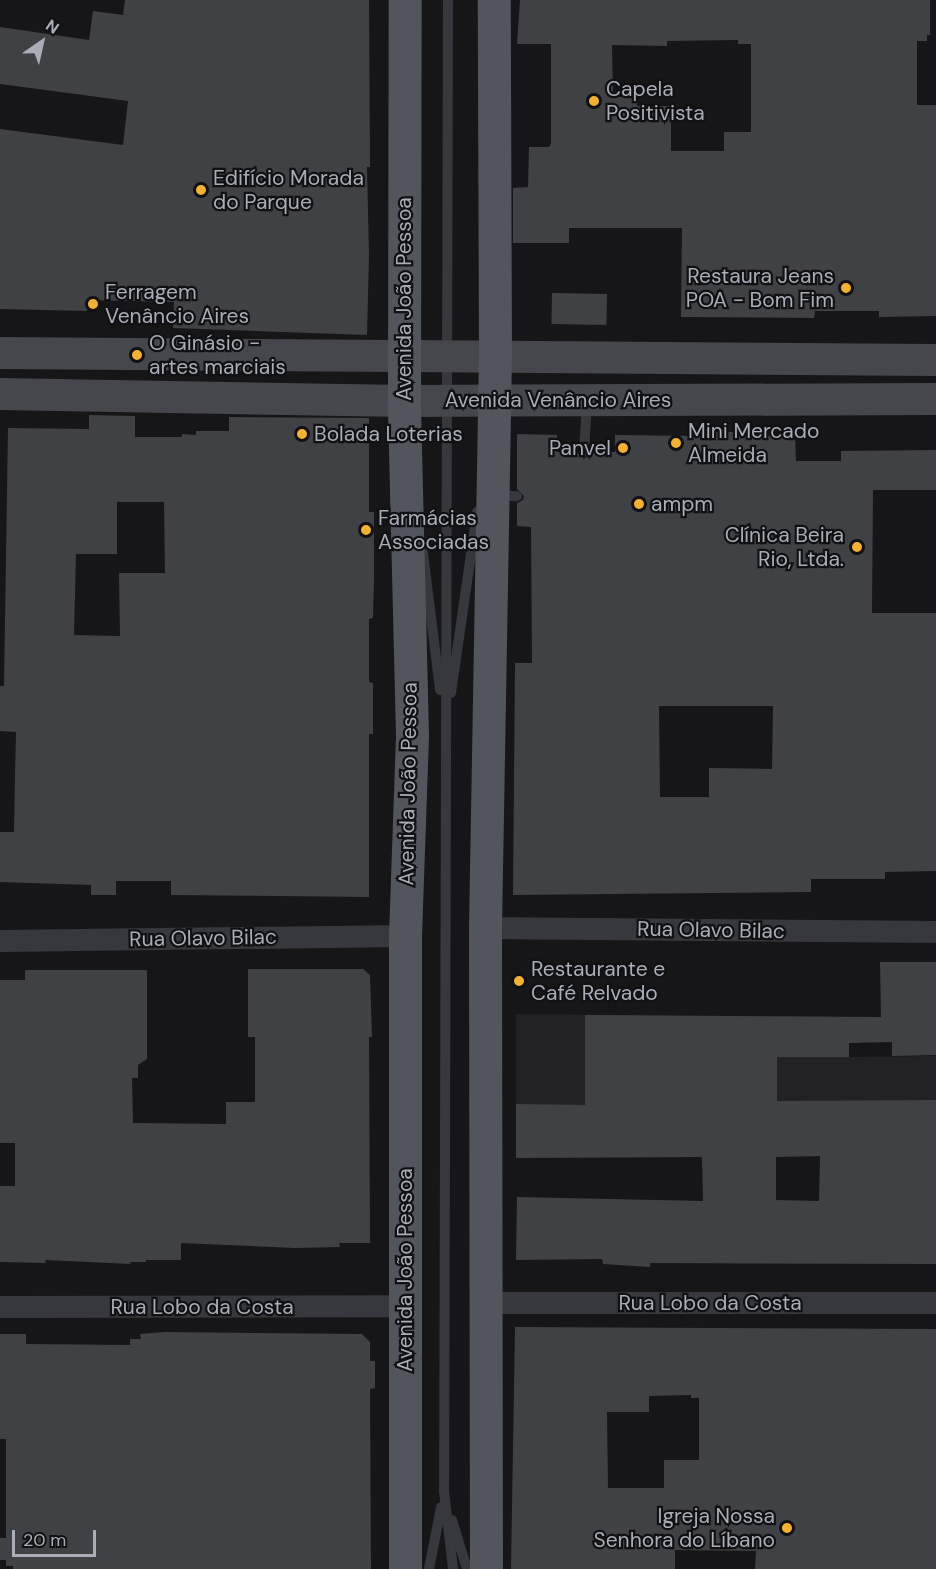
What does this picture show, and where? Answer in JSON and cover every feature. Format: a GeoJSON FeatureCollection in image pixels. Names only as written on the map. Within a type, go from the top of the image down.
{"type":"FeatureCollection","features":[{"type":"Feature","properties":{"kind":"main road","name":"Avenida João Pessoa"},"geometry":{"type":"LineString","coordinates":[[405,0],[404,401],[412,735],[405,936],[405,1569]]}},
{"type":"Feature","properties":{"kind":"main road"},"geometry":{"type":"LineString","coordinates":[[486,1569],[486,928],[495,357],[494,0]]}},
{"type":"Feature","properties":{"kind":"main road","name":"Avenida Venâncio Aires"},"geometry":{"type":"LineString","coordinates":[[0,353],[936,360]]}},
{"type":"Feature","properties":{"kind":"main road","name":"Avenida Venâncio Aires"},"geometry":{"type":"LineString","coordinates":[[0,394],[404,401],[936,399]]}},
{"type":"Feature","properties":{"kind":"street","name":"Rua Olavo Bilac"},"geometry":{"type":"LineString","coordinates":[[486,928],[936,932]]}},
{"type":"Feature","properties":{"kind":"street","name":"Rua Olavo Bilac"},"geometry":{"type":"LineString","coordinates":[[0,941],[405,936]]}},
{"type":"Feature","properties":{"kind":"street","name":"Rua Lobo da Costa"},"geometry":{"type":"LineString","coordinates":[[485,1303],[936,1303]]}},
{"type":"Feature","properties":{"kind":"street","name":"Rua Lobo da Costa"},"geometry":{"type":"LineString","coordinates":[[0,1307],[405,1305]]}},
{"type":"Feature","properties":{"kind":"lane"},"geometry":{"type":"LineString","coordinates":[[448,0],[444,1491],[453,1569]]}},
{"type":"Feature","properties":{"kind":"lane"},"geometry":{"type":"LineString","coordinates":[[584,453],[587,400]]}},
{"type":"Feature","properties":{"kind":"lane"},"geometry":{"type":"LineString","coordinates":[[404,401],[418,516]]}},
{"type":"Feature","properties":{"kind":"lane"},"geometry":{"type":"LineString","coordinates":[[445,735],[492,497]]}},
{"type":"Feature","properties":{"kind":"lane"},"geometry":{"type":"LineString","coordinates":[[421,539],[445,735]]}},
{"type":"Feature","properties":{"kind":"lane"},"geometry":{"type":"LineString","coordinates":[[429,1569],[444,1491]]}},
{"type":"Feature","properties":{"kind":"lane"},"geometry":{"type":"LineString","coordinates":[[444,1491],[467,1569]]}},
{"type":"Feature","properties":{"kind":"shaded area"},"geometry":{"type":"Polygon","coordinates":[[[516,1014],[848,1017],[849,1057],[936,1056],[936,1156],[516,1158],[516,1014]]]}},
{"type":"Feature","properties":{"kind":"building"},"geometry":{"type":"Polygon","coordinates":[[[125,0],[369,0],[370,167],[367,167],[369,255],[367,335],[173,328],[174,302],[87,300],[87,311],[0,309],[0,129],[123,145],[128,101],[0,84],[0,27],[89,40],[93,11],[123,15],[125,0]]]}},
{"type":"Feature","properties":{"kind":"building"},"geometry":{"type":"Polygon","coordinates":[[[520,0],[930,0],[930,35],[927,35],[927,41],[917,41],[917,105],[936,105],[936,316],[879,317],[879,311],[815,311],[814,318],[681,317],[682,228],[569,228],[569,243],[513,243],[513,188],[528,187],[529,147],[549,147],[551,144],[551,44],[517,44],[520,0]],[[738,40],[667,41],[667,46],[612,45],[613,97],[638,97],[637,106],[671,106],[671,151],[724,151],[724,132],[751,132],[751,44],[738,44],[738,40]]]}},
{"type":"Feature","properties":{"kind":"building"},"geometry":{"type":"Polygon","coordinates":[[[552,293],[607,294],[606,325],[551,324],[552,293]]]}},
{"type":"Feature","properties":{"kind":"building"},"geometry":{"type":"Polygon","coordinates":[[[89,415],[135,416],[135,437],[182,437],[182,434],[196,435],[196,431],[229,431],[229,417],[369,418],[369,512],[374,512],[374,579],[373,618],[369,619],[369,682],[373,683],[373,734],[369,734],[369,897],[171,895],[171,881],[116,881],[116,895],[91,895],[91,885],[0,882],[0,832],[14,832],[16,732],[0,731],[0,686],[4,686],[8,428],[89,429],[89,415]],[[117,502],[117,554],[76,554],[74,635],[120,636],[119,573],[165,573],[164,502],[117,502]]]}},
{"type":"Feature","properties":{"kind":"building"},"geometry":{"type":"Polygon","coordinates":[[[698,432],[764,432],[764,436],[795,436],[796,461],[841,461],[841,451],[936,450],[936,490],[873,490],[872,613],[936,613],[936,871],[885,872],[885,879],[811,879],[811,892],[513,895],[515,663],[532,663],[531,527],[517,526],[517,503],[523,500],[524,496],[517,489],[517,434],[557,435],[557,452],[577,452],[584,459],[591,452],[615,452],[615,435],[698,436],[698,432]],[[659,706],[660,797],[709,797],[709,768],[772,769],[773,706],[659,706]]]}},
{"type":"Feature","properties":{"kind":"building"},"geometry":{"type":"Polygon","coordinates":[[[880,962],[936,962],[936,1055],[892,1056],[892,1042],[849,1043],[849,1057],[777,1057],[777,1101],[936,1100],[936,1264],[650,1263],[650,1267],[603,1264],[602,1259],[516,1260],[517,1197],[703,1201],[702,1157],[516,1158],[516,1104],[585,1105],[585,1015],[881,1017],[880,962]],[[820,1156],[776,1157],[776,1200],[819,1201],[820,1156]]]}},
{"type":"Feature","properties":{"kind":"building"},"geometry":{"type":"Polygon","coordinates":[[[248,969],[363,969],[370,975],[372,1037],[369,1037],[370,1243],[339,1243],[340,1247],[295,1248],[181,1243],[181,1260],[146,1260],[146,1262],[130,1262],[131,1264],[45,1260],[46,1263],[0,1262],[0,1186],[15,1186],[15,1143],[0,1143],[0,980],[25,980],[25,970],[147,970],[147,1059],[138,1065],[138,1078],[132,1078],[133,1123],[226,1124],[226,1102],[255,1102],[255,1037],[248,1037],[248,969]]]}},
{"type":"Feature","properties":{"kind":"building"},"geometry":{"type":"Polygon","coordinates":[[[515,1327],[936,1329],[936,1569],[755,1569],[756,1551],[675,1550],[675,1569],[511,1569],[515,1327]],[[691,1395],[649,1396],[649,1412],[607,1412],[608,1488],[664,1488],[664,1460],[699,1460],[699,1398],[691,1398],[691,1395]]]}},
{"type":"Feature","properties":{"kind":"building"},"geometry":{"type":"Polygon","coordinates":[[[165,1332],[362,1334],[370,1342],[370,1361],[375,1361],[375,1388],[370,1389],[371,1569],[13,1569],[13,1566],[6,1566],[6,1560],[0,1560],[0,1538],[6,1538],[6,1439],[0,1439],[0,1334],[26,1334],[26,1344],[130,1345],[130,1339],[141,1339],[140,1334],[165,1332]]]}},
{"type":"Feature","properties":{"kind":"place","name":"Capela Positivista"},"geometry":{"type":"Point","coordinates":[594,101]}},
{"type":"Feature","properties":{"kind":"place","name":"Edifício Morada do Parque"},"geometry":{"type":"Point","coordinates":[201,190]}},
{"type":"Feature","properties":{"kind":"place","name":"Restaura Jeans POA - Bom Fim"},"geometry":{"type":"Point","coordinates":[846,288]}},
{"type":"Feature","properties":{"kind":"place","name":"Ferragem Venâncio Aires"},"geometry":{"type":"Point","coordinates":[93,304]}},
{"type":"Feature","properties":{"kind":"place","name":"O Ginásio - artes marciais"},"geometry":{"type":"Point","coordinates":[137,355]}},
{"type":"Feature","properties":{"kind":"place","name":"Bolada Loterias"},"geometry":{"type":"Point","coordinates":[302,434]}},
{"type":"Feature","properties":{"kind":"place","name":"Mini Mercado Almeida"},"geometry":{"type":"Point","coordinates":[676,443]}},
{"type":"Feature","properties":{"kind":"place","name":"Panvel"},"geometry":{"type":"Point","coordinates":[623,448]}},
{"type":"Feature","properties":{"kind":"place","name":"ampm"},"geometry":{"type":"Point","coordinates":[639,504]}},
{"type":"Feature","properties":{"kind":"place","name":"Farmácias Associadas"},"geometry":{"type":"Point","coordinates":[366,530]}},
{"type":"Feature","properties":{"kind":"place","name":"Clínica Beira Rio, Ltda."},"geometry":{"type":"Point","coordinates":[857,547]}},
{"type":"Feature","properties":{"kind":"place","name":"Restaurante e Café Relvado"},"geometry":{"type":"Point","coordinates":[519,981]}},
{"type":"Feature","properties":{"kind":"place","name":"Igreja Nossa Senhora do Líbano"},"geometry":{"type":"Point","coordinates":[787,1528]}}]}
